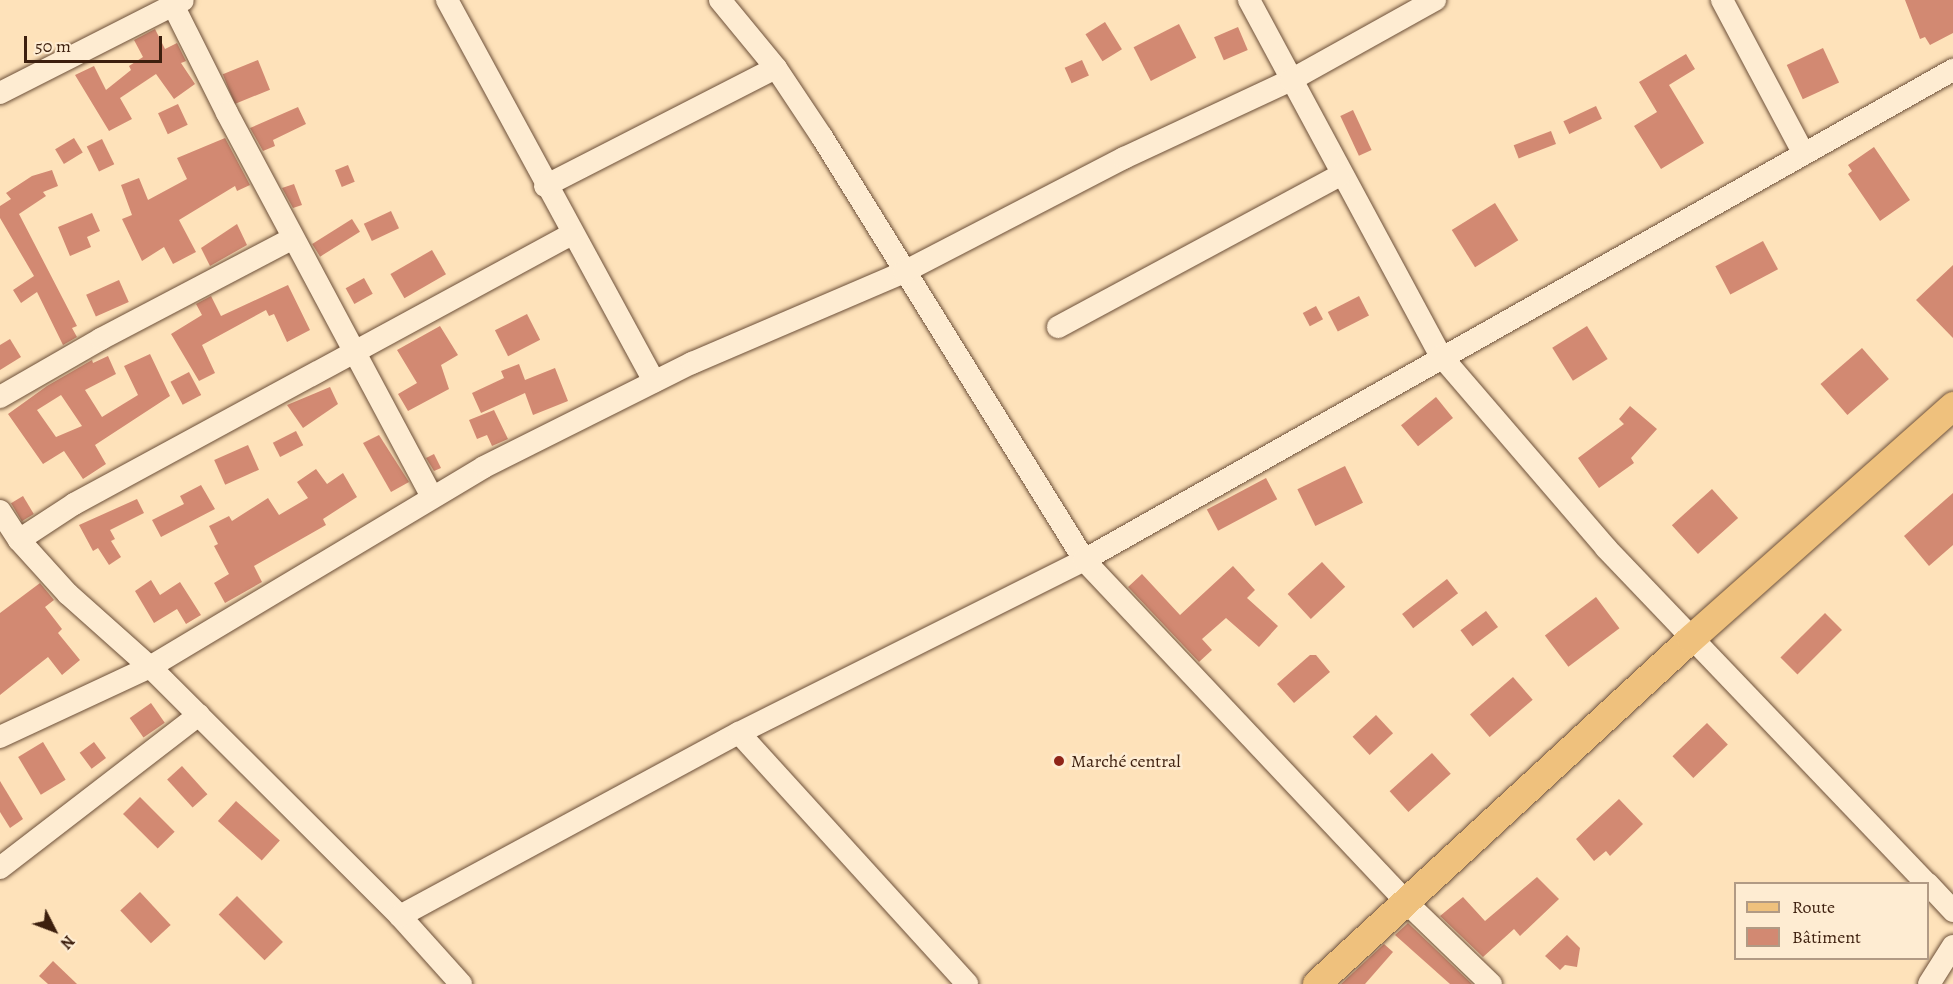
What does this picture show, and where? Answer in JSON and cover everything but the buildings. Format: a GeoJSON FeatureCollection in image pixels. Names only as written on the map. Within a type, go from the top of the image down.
{"type":"FeatureCollection","features":[{"type":"Feature","properties":{"kind":"main road"},"geometry":{"type":"LineString","coordinates":[[1317,984],[1691,639],[1953,406]]}},
{"type":"Feature","properties":{"kind":"street"},"geometry":{"type":"LineString","coordinates":[[447,0],[545,186],[654,382]]}},
{"type":"Feature","properties":{"kind":"street"},"geometry":{"type":"LineString","coordinates":[[720,0],[776,68],[1084,560],[1406,902],[1491,984]]}},
{"type":"Feature","properties":{"kind":"street"},"geometry":{"type":"LineString","coordinates":[[1249,0],[1340,175],[1440,356],[1599,540],[1925,882]]}},
{"type":"Feature","properties":{"kind":"street"},"geometry":{"type":"LineString","coordinates":[[0,737],[150,667],[432,497],[654,382],[904,272],[1124,158],[1291,80],[1436,0]]}},
{"type":"Feature","properties":{"kind":"street"},"geometry":{"type":"LineString","coordinates":[[1722,0],[1804,154]]}},
{"type":"Feature","properties":{"kind":"street"},"geometry":{"type":"LineString","coordinates":[[0,93],[178,3],[293,238],[432,497]]}},
{"type":"Feature","properties":{"kind":"street"},"geometry":{"type":"LineString","coordinates":[[545,186],[776,68]]}},
{"type":"Feature","properties":{"kind":"street"},"geometry":{"type":"LineString","coordinates":[[400,916],[739,733],[1084,560],[1440,356],[1953,70]]}},
{"type":"Feature","properties":{"kind":"street"},"geometry":{"type":"LineString","coordinates":[[1058,327],[1340,175]]}},
{"type":"Feature","properties":{"kind":"street"},"geometry":{"type":"LineString","coordinates":[[19,540],[74,504],[352,351],[572,234]]}},
{"type":"Feature","properties":{"kind":"street"},"geometry":{"type":"LineString","coordinates":[[0,397],[101,339],[293,238]]}},
{"type":"Feature","properties":{"kind":"street"},"geometry":{"type":"LineString","coordinates":[[0,512],[19,540],[68,594],[150,667],[199,715],[400,916],[461,984]]}},
{"type":"Feature","properties":{"kind":"street"},"geometry":{"type":"LineString","coordinates":[[0,868],[199,715]]}},
{"type":"Feature","properties":{"kind":"street"},"geometry":{"type":"LineString","coordinates":[[739,733],[967,984]]}},
{"type":"Feature","properties":{"kind":"street"},"geometry":{"type":"LineString","coordinates":[[1929,886],[1953,911]]}},
{"type":"Feature","properties":{"kind":"street"},"geometry":{"type":"LineString","coordinates":[[1929,984],[1953,946]]}},
{"type":"Feature","properties":{"kind":"place","name":"Marché central"},"geometry":{"type":"Point","coordinates":[1059,761]}}]}
